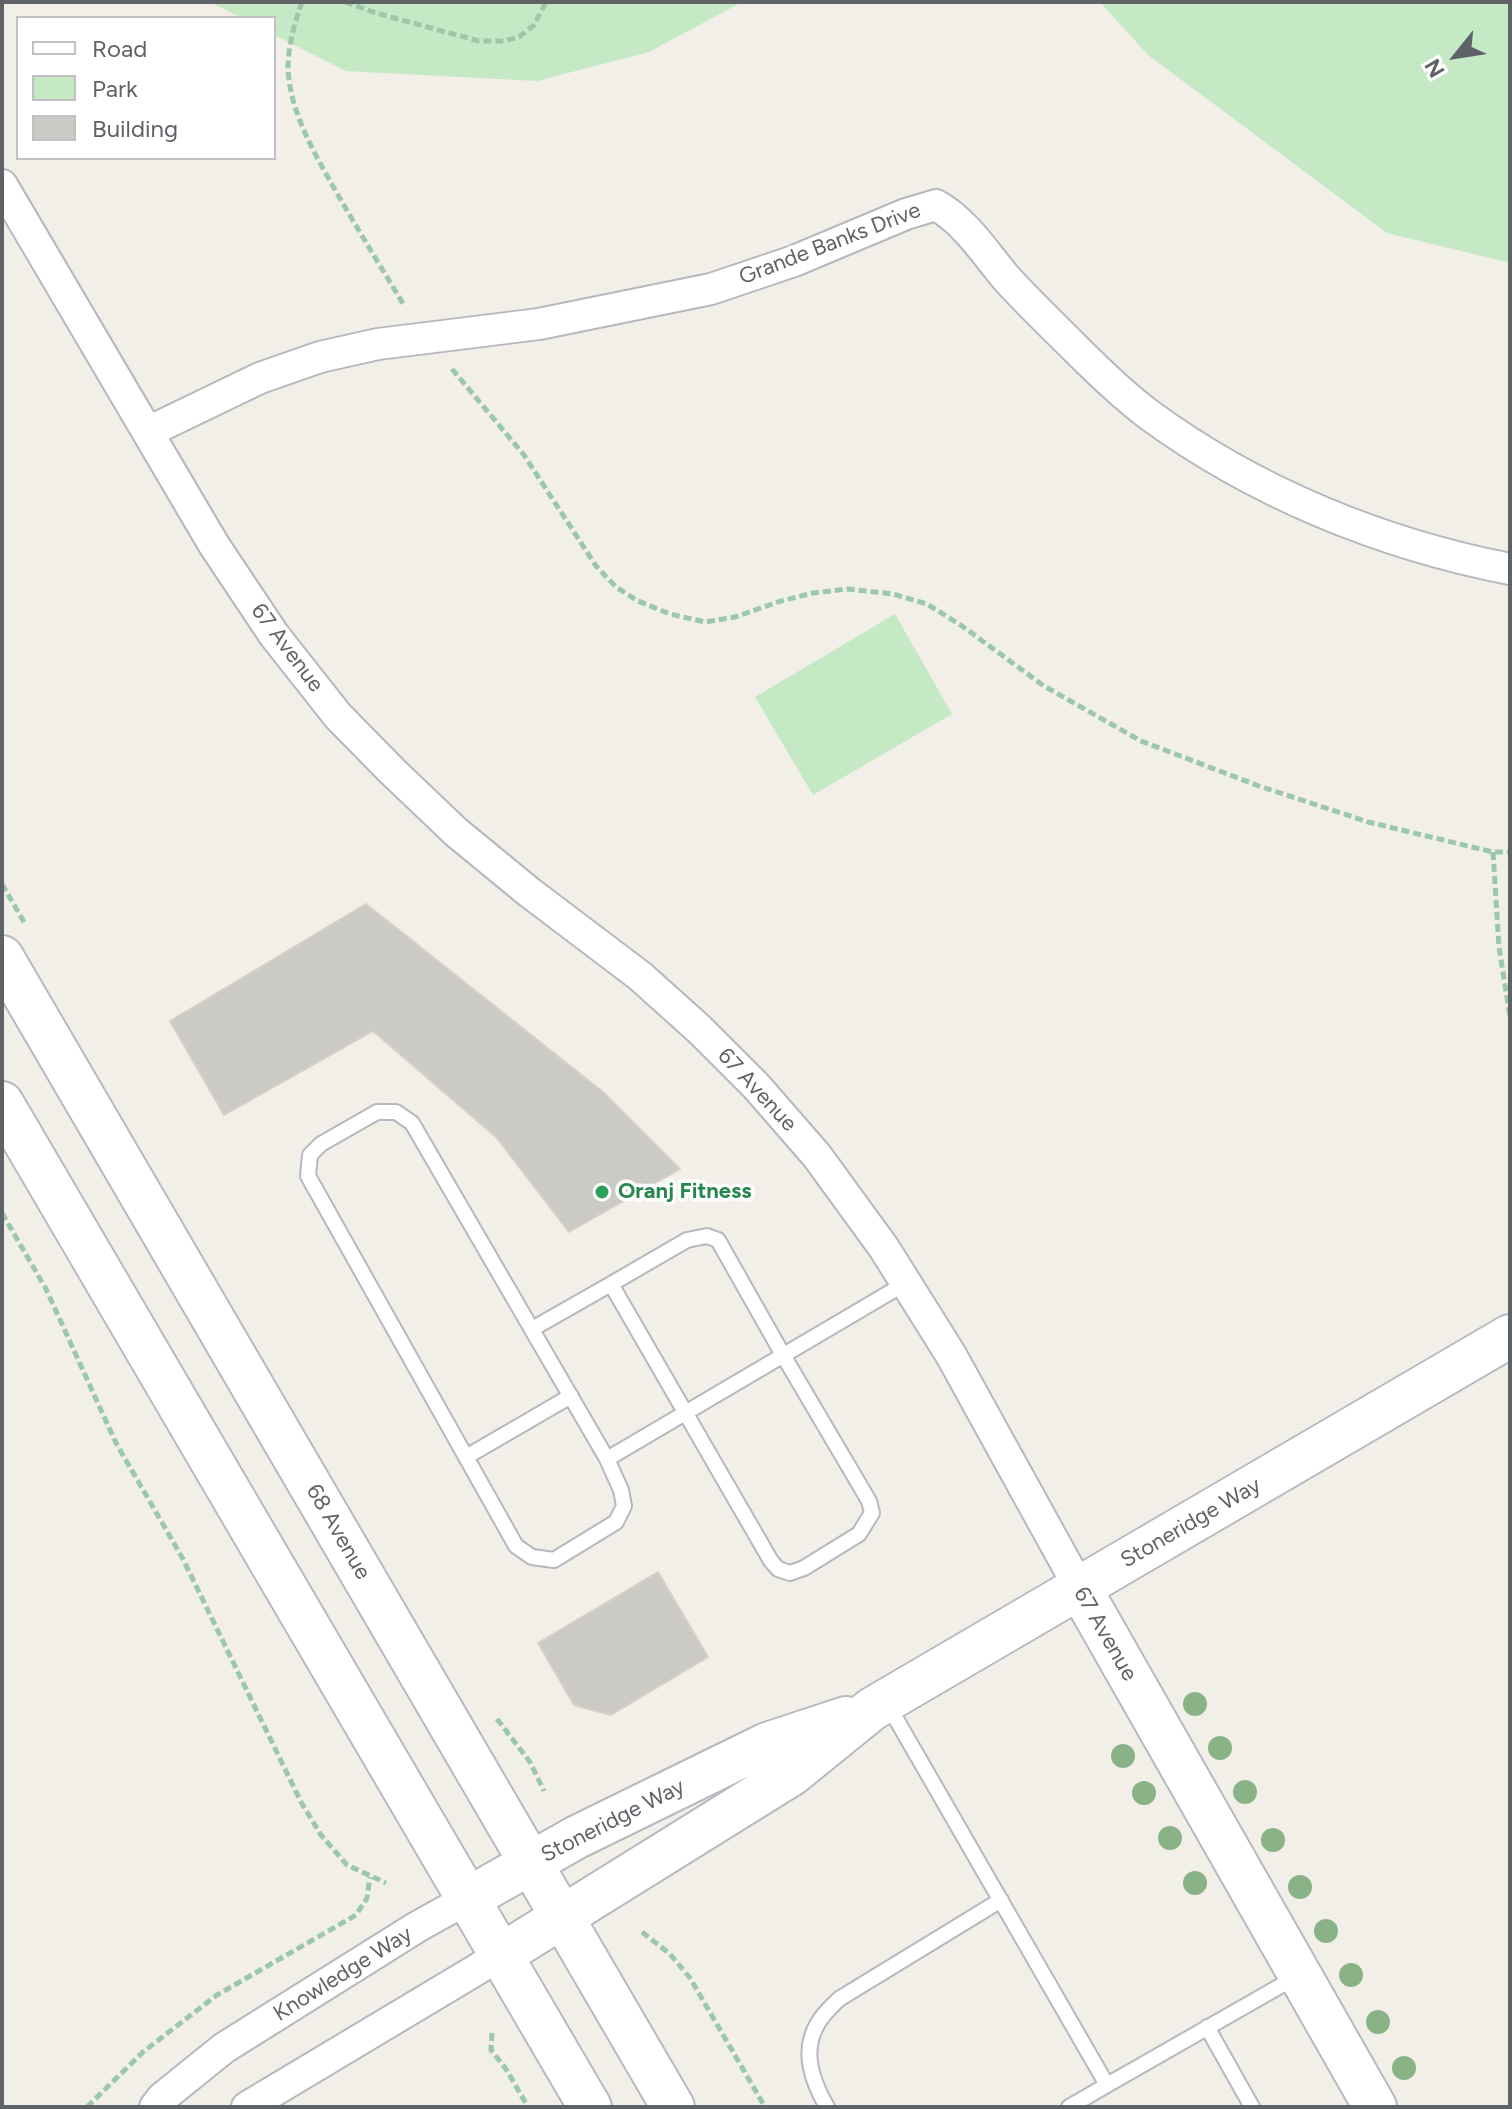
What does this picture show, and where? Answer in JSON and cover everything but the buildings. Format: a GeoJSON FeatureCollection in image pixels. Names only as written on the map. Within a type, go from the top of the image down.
{"type":"FeatureCollection","features":[{"type":"Feature","properties":{"kind":"main road","name":"68 Avenue"},"geometry":{"type":"LineString","coordinates":[[2,957],[673,2107]]}},
{"type":"Feature","properties":{"kind":"main road"},"geometry":{"type":"LineString","coordinates":[[2,1103],[590,2107]]}},
{"type":"Feature","properties":{"kind":"main road","name":"Stoneridge Way"},"geometry":{"type":"LineString","coordinates":[[563,1917],[792,1774],[879,1705],[1510,1336]]}},
{"type":"Feature","properties":{"kind":"main road","name":"67 Avenue"},"geometry":{"type":"LineString","coordinates":[[1079,1587],[1375,2107]]}},
{"type":"Feature","properties":{"kind":"main road","name":"Stoneridge Way"},"geometry":{"type":"LineString","coordinates":[[532,1863],[577,1837],[767,1744],[879,1705]]}},
{"type":"Feature","properties":{"kind":"main road","name":"Knowledge Way"},"geometry":{"type":"LineString","coordinates":[[469,1898],[532,1863]]}},
{"type":"Feature","properties":{"kind":"main road"},"geometry":{"type":"LineString","coordinates":[[501,1955],[563,1917]]}},
{"type":"Feature","properties":{"kind":"street","name":"67 Avenue"},"geometry":{"type":"LineString","coordinates":[[2,185],[214,545],[274,635],[338,716],[456,832],[640,976],[757,1087],[817,1156],[884,1248],[951,1355],[1079,1587]]}},
{"type":"Feature","properties":{"kind":"street","name":"Grande Banks Drive"},"geometry":{"type":"LineString","coordinates":[[148,432],[260,378],[320,357],[378,344],[539,324],[711,289],[794,261],[906,214],[936,205],[953,214],[1009,281],[1078,351],[1146,413],[1215,460],[1282,496],[1372,531],[1470,561],[1510,569]]}},
{"type":"Feature","properties":{"kind":"street","name":"Knowledge Way"},"geometry":{"type":"LineString","coordinates":[[161,2104],[224,2048],[417,1927],[469,1898]]}},
{"type":"Feature","properties":{"kind":"street"},"geometry":{"type":"LineString","coordinates":[[247,2107],[501,1955]]}},
{"type":"Feature","properties":{"kind":"lane"},"geometry":{"type":"LineString","coordinates":[[377,1112],[396,1112],[412,1123],[571,1396],[607,1459],[621,1490],[624,1506],[616,1522],[554,1560],[532,1557],[516,1546],[308,1176],[310,1155],[321,1144],[377,1112]]}},
{"type":"Feature","properties":{"kind":"lane"},"geometry":{"type":"LineString","coordinates":[[532,1329],[687,1240],[707,1236],[718,1240],[869,1501],[872,1513],[859,1534],[804,1568],[790,1573],[778,1569],[611,1284]]}},
{"type":"Feature","properties":{"kind":"lane"},"geometry":{"type":"LineString","coordinates":[[607,1459],[906,1283]]}},
{"type":"Feature","properties":{"kind":"lane"},"geometry":{"type":"LineString","coordinates":[[466,1457],[571,1396]]}},
{"type":"Feature","properties":{"kind":"lane"},"geometry":{"type":"LineString","coordinates":[[879,1705],[1001,1900],[1107,2085]]}},
{"type":"Feature","properties":{"kind":"lane"},"geometry":{"type":"LineString","coordinates":[[827,2107],[810,2070],[809,2044],[818,2022],[839,1999],[1001,1900]]}},
{"type":"Feature","properties":{"kind":"lane"},"geometry":{"type":"LineString","coordinates":[[1069,2107],[1299,1975]]}},
{"type":"Feature","properties":{"kind":"lane"},"geometry":{"type":"LineString","coordinates":[[1207,2027],[1252,2107]]}},
{"type":"Feature","properties":{"kind":"path"},"geometry":{"type":"LineString","coordinates":[[302,2],[296,16],[288,67],[293,97],[317,159],[425,338],[524,455],[596,566],[616,587],[638,601],[670,614],[705,622],[735,617],[813,593],[848,589],[893,594],[927,604],[1044,686],[1141,741],[1259,786],[1368,822],[1493,852],[1510,852]]}},
{"type":"Feature","properties":{"kind":"path"},"geometry":{"type":"LineString","coordinates":[[345,2],[479,41],[504,41],[519,37],[534,25],[546,2]]}},
{"type":"Feature","properties":{"kind":"path"},"geometry":{"type":"LineString","coordinates":[[1493,852],[1499,947],[1510,1017]]}},
{"type":"Feature","properties":{"kind":"path"},"geometry":{"type":"LineString","coordinates":[[2,1213],[46,1289],[116,1443],[183,1559],[301,1802],[321,1835],[347,1865],[386,1883]]}},
{"type":"Feature","properties":{"kind":"path"},"geometry":{"type":"LineString","coordinates":[[87,2107],[143,2052],[217,1995],[356,1915],[367,1898],[370,1877]]}},
{"type":"Feature","properties":{"kind":"path"},"geometry":{"type":"LineString","coordinates":[[642,1932],[670,1954],[690,1978],[765,2107]]}},
{"type":"Feature","properties":{"kind":"path"},"geometry":{"type":"LineString","coordinates":[[492,2033],[491,2050],[528,2107]]}},
{"type":"Feature","properties":{"kind":"green space"},"geometry":{"type":"Polygon","coordinates":[[[210,2],[742,2],[649,52],[537,81],[346,71],[276,36],[276,16],[237,16],[210,2]]]}},
{"type":"Feature","properties":{"kind":"green space"},"geometry":{"type":"Polygon","coordinates":[[[1100,2],[1510,2],[1510,263],[1387,233],[1148,55],[1100,2]]]}},
{"type":"Feature","properties":{"kind":"green space"},"geometry":{"type":"Polygon","coordinates":[[[895,614],[952,714],[813,795],[755,697],[895,614]]]}},
{"type":"Feature","properties":{"kind":"place","name":"Oranj Fitness"},"geometry":{"type":"Point","coordinates":[602,1192]}}]}
